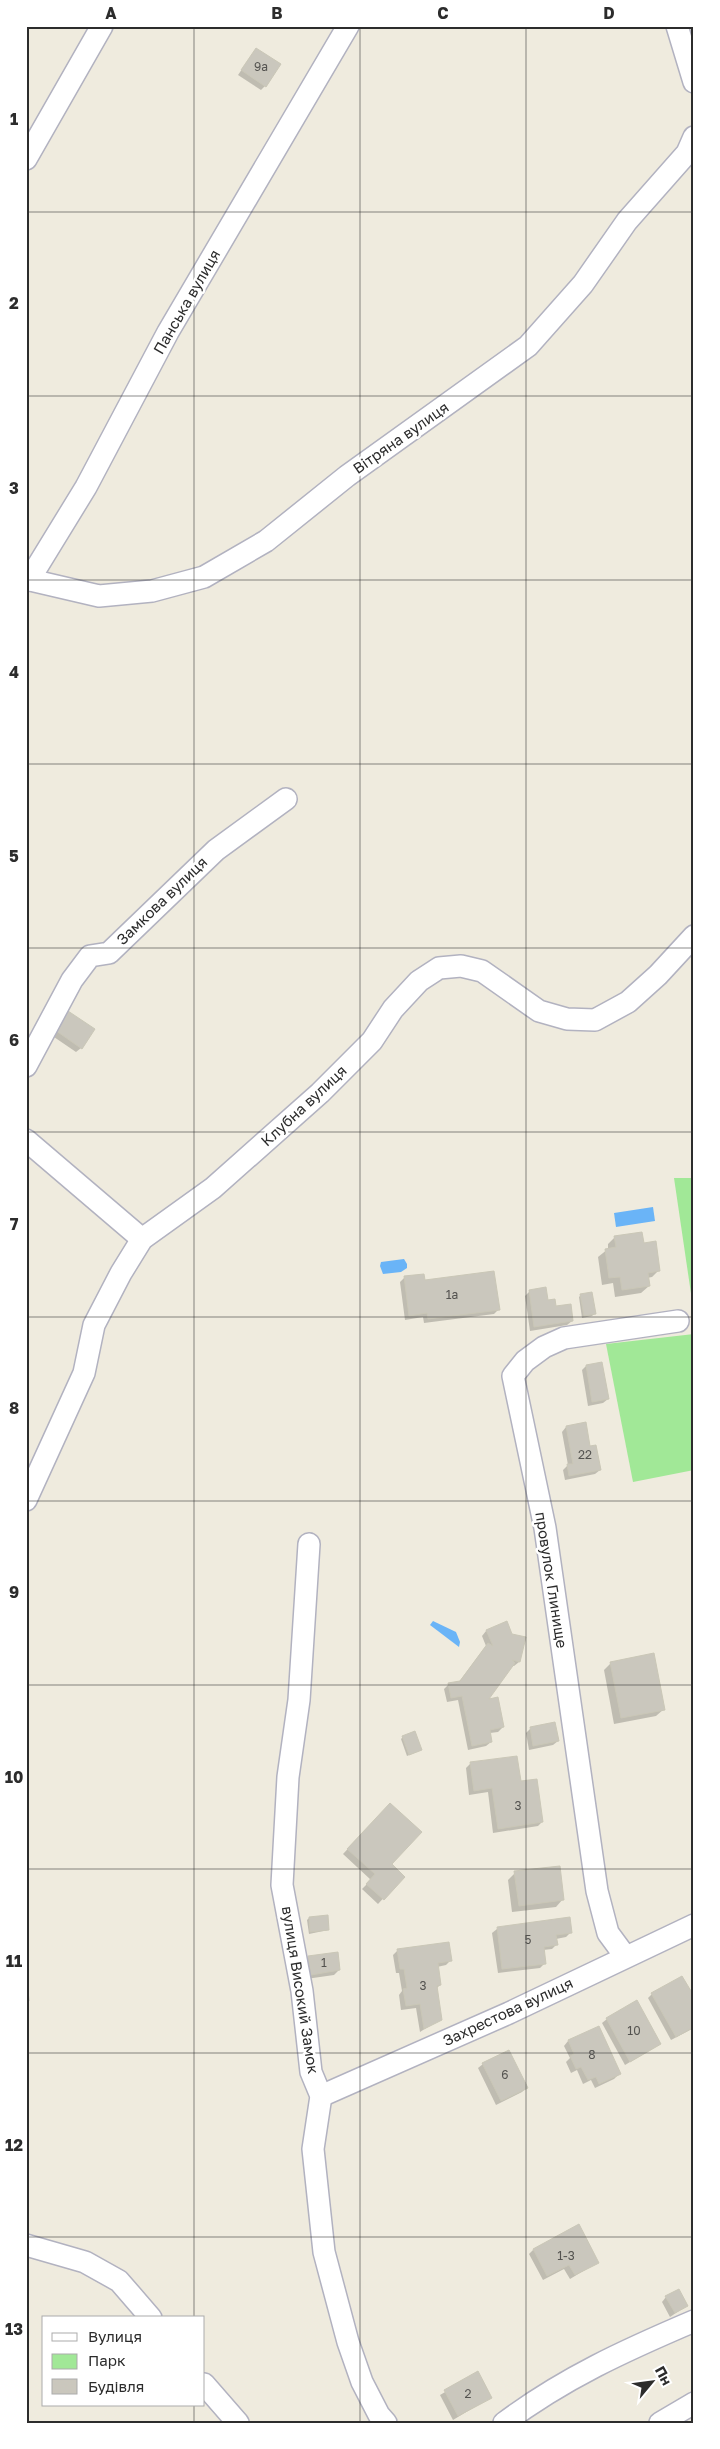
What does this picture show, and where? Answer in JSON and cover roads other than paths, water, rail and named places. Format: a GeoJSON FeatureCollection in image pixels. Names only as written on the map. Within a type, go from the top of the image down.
{"type":"FeatureCollection","features":[{"type":"Feature","properties":{"kind":"street"},"geometry":{"type":"LineString","coordinates":[[26,159],[102,26]]}},
{"type":"Feature","properties":{"kind":"street","name":"Панська вулиця"},"geometry":{"type":"LineString","coordinates":[[28,580],[86,487],[168,332],[348,26]]}},
{"type":"Feature","properties":{"kind":"street"},"geometry":{"type":"LineString","coordinates":[[677,26],[694,82]]}},
{"type":"Feature","properties":{"kind":"street","name":"Вітряна вулиця"},"geometry":{"type":"LineString","coordinates":[[28,580],[99,596],[152,591],[204,577],[266,542],[347,476],[528,346],[583,284],[627,221],[687,153],[694,138]]}},
{"type":"Feature","properties":{"kind":"street","name":"Замкова вулиця"},"geometry":{"type":"LineString","coordinates":[[26,1066],[72,980],[90,956],[109,953],[216,850],[286,799]]}},
{"type":"Feature","properties":{"kind":"street","name":"Клубна вулиця"},"geometry":{"type":"LineString","coordinates":[[26,1500],[84,1372],[94,1325],[121,1272],[142,1239],[213,1188],[291,1119],[372,1041],[393,1009],[419,981],[439,968],[461,966],[482,971],[539,1011],[567,1019],[595,1020],[628,1002],[658,975],[694,936]]}},
{"type":"Feature","properties":{"kind":"street"},"geometry":{"type":"LineString","coordinates":[[26,1140],[142,1239]]}},
{"type":"Feature","properties":{"kind":"street","name":"провулок Глинище"},"geometry":{"type":"LineString","coordinates":[[625,1956],[608,1933],[597,1891],[544,1528],[513,1376],[525,1361],[544,1348],[564,1338],[678,1321]]}},
{"type":"Feature","properties":{"kind":"street","name":"вулиця Високий Замок"},"geometry":{"type":"LineString","coordinates":[[309,1544],[299,1700],[288,1777],[282,1885],[302,1992],[311,2072],[321,2096]]}},
{"type":"Feature","properties":{"kind":"street","name":"Захрестова вулиця"},"geometry":{"type":"LineString","coordinates":[[321,2096],[509,2013],[625,1956],[694,1925]]}},
{"type":"Feature","properties":{"kind":"street"},"geometry":{"type":"LineString","coordinates":[[321,2096],[313,2148],[324,2252],[348,2342],[359,2374],[379,2415],[386,2423]]}},
{"type":"Feature","properties":{"kind":"street"},"geometry":{"type":"LineString","coordinates":[[26,2244],[85,2262],[119,2281],[149,2316]]}},
{"type":"Feature","properties":{"kind":"street"},"geometry":{"type":"LineString","coordinates":[[504,2423],[532,2402],[584,2371],[694,2320]]}},
{"type":"Feature","properties":{"kind":"street"},"geometry":{"type":"LineString","coordinates":[[205,2385],[238,2423]]}},
{"type":"Feature","properties":{"kind":"street"},"geometry":{"type":"LineString","coordinates":[[660,2423],[694,2403]]}},
{"type":"Feature","properties":{"kind":"water"},"geometry":{"type":"Polygon","coordinates":[[[653,1207],[655,1221],[616,1227],[614,1213],[653,1207]]]}},
{"type":"Feature","properties":{"kind":"water"},"geometry":{"type":"Polygon","coordinates":[[[404,1259],[407,1268],[401,1272],[383,1274],[380,1266],[381,1262],[404,1259]]]}},
{"type":"Feature","properties":{"kind":"water"},"geometry":{"type":"Polygon","coordinates":[[[433,1621],[456,1632],[460,1642],[459,1647],[430,1625],[433,1621]]]}}]}
